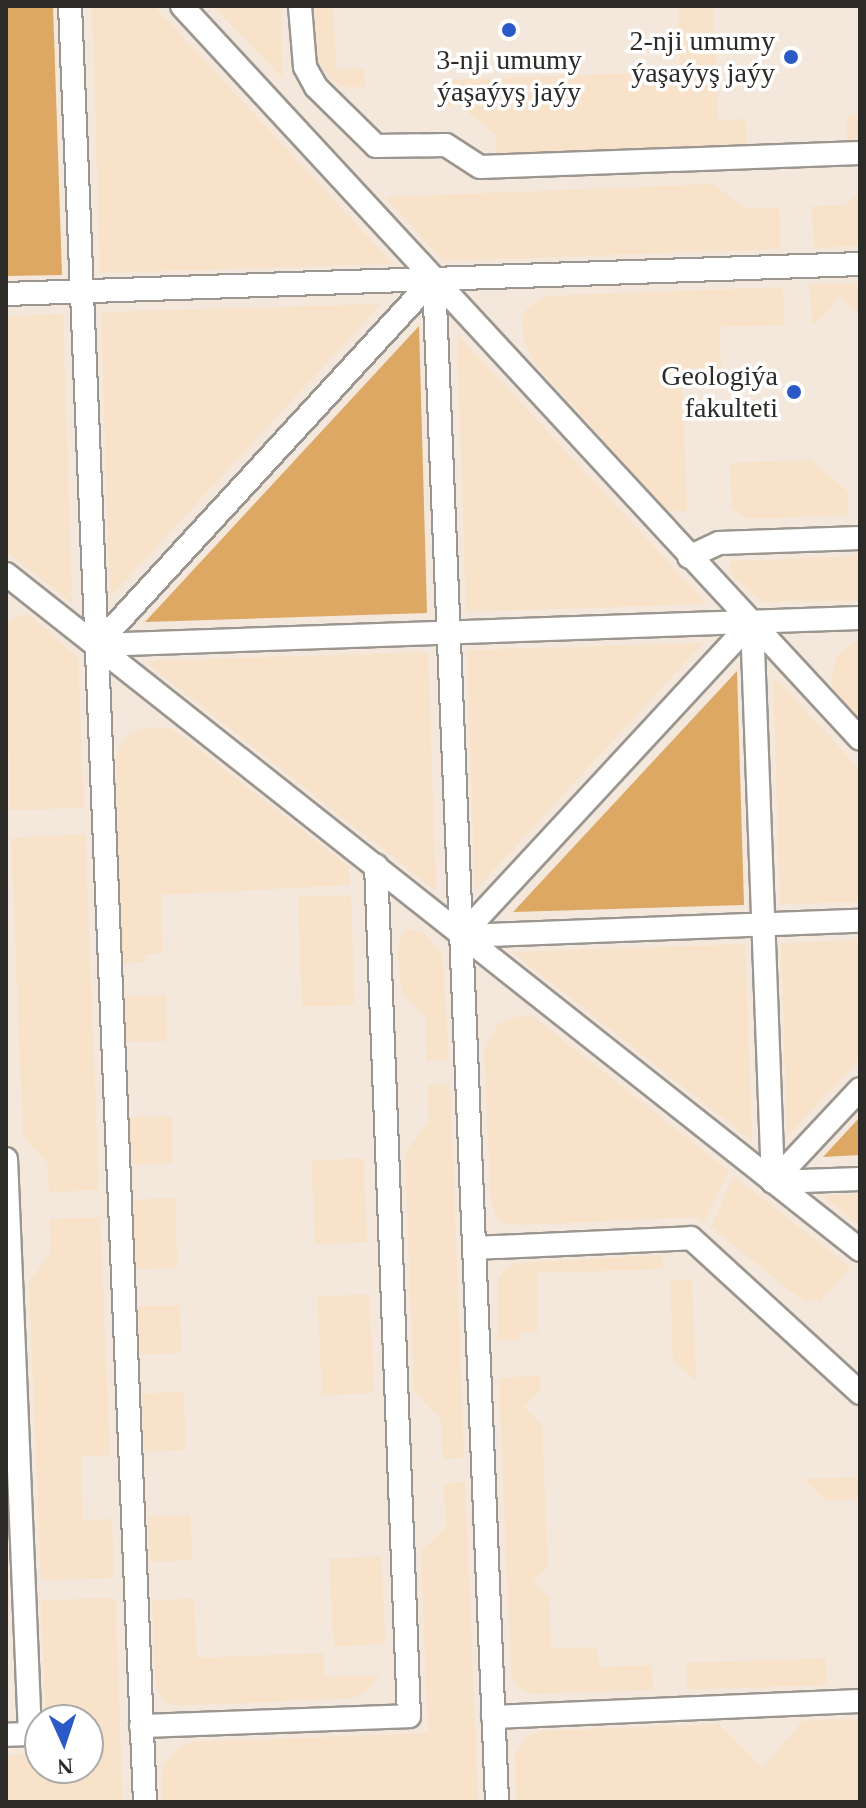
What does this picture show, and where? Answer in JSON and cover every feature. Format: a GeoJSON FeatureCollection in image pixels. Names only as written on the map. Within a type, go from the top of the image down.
{"type":"FeatureCollection","features":[{"type":"Feature","properties":{"kind":"lane"},"geometry":{"type":"LineString","coordinates":[[70,6],[145,1802]]}},
{"type":"Feature","properties":{"kind":"lane"},"geometry":{"type":"LineString","coordinates":[[182,6],[860,739]]}},
{"type":"Feature","properties":{"kind":"lane"},"geometry":{"type":"LineString","coordinates":[[300,6],[305,67],[376,146],[446,145],[480,167],[860,153]]}},
{"type":"Feature","properties":{"kind":"lane"},"geometry":{"type":"LineString","coordinates":[[6,294],[860,264]]}},
{"type":"Feature","properties":{"kind":"lane"},"geometry":{"type":"LineString","coordinates":[[434,279],[497,1802]]}},
{"type":"Feature","properties":{"kind":"lane"},"geometry":{"type":"LineString","coordinates":[[97,645],[434,279]]}},
{"type":"Feature","properties":{"kind":"lane"},"geometry":{"type":"LineString","coordinates":[[689,557],[719,543],[860,538]]}},
{"type":"Feature","properties":{"kind":"lane"},"geometry":{"type":"LineString","coordinates":[[6,574],[860,1250]]}},
{"type":"Feature","properties":{"kind":"lane"},"geometry":{"type":"LineString","coordinates":[[97,645],[860,618]]}},
{"type":"Feature","properties":{"kind":"lane"},"geometry":{"type":"LineString","coordinates":[[752,622],[773,1182]]}},
{"type":"Feature","properties":{"kind":"lane"},"geometry":{"type":"LineString","coordinates":[[461,936],[752,622]]}},
{"type":"Feature","properties":{"kind":"lane"},"geometry":{"type":"LineString","coordinates":[[141,1726],[409,1716],[376,866]]}},
{"type":"Feature","properties":{"kind":"lane"},"geometry":{"type":"LineString","coordinates":[[461,936],[860,921]]}},
{"type":"Feature","properties":{"kind":"lane"},"geometry":{"type":"LineString","coordinates":[[773,1182],[860,1089]]}},
{"type":"Feature","properties":{"kind":"lane"},"geometry":{"type":"LineString","coordinates":[[6,1159],[30,1734],[6,1735]]}},
{"type":"Feature","properties":{"kind":"lane"},"geometry":{"type":"LineString","coordinates":[[773,1182],[860,1179]]}},
{"type":"Feature","properties":{"kind":"lane"},"geometry":{"type":"LineString","coordinates":[[474,1248],[691,1238],[860,1393]]}},
{"type":"Feature","properties":{"kind":"lane"},"geometry":{"type":"LineString","coordinates":[[493,1717],[860,1701]]}},
{"type":"Feature","properties":{"kind":"shaded area"},"geometry":{"type":"Polygon","coordinates":[[[6,6],[860,6],[860,1802],[6,1802],[6,6]]]}},
{"type":"Feature","properties":{"kind":"shaded area"},"geometry":{"type":"Polygon","coordinates":[[[6,6],[53,6],[62,275],[6,276],[6,6]]]}},
{"type":"Feature","properties":{"kind":"shaded area"},"geometry":{"type":"Polygon","coordinates":[[[92,6],[154,6],[393,264],[100,273],[92,6]]]}},
{"type":"Feature","properties":{"kind":"shaded area"},"geometry":{"type":"Polygon","coordinates":[[[213,6],[281,6],[283,79],[213,6]]]}},
{"type":"Feature","properties":{"kind":"shaded area"},"geometry":{"type":"Polygon","coordinates":[[[314,6],[333,6],[336,69],[364,68],[365,87],[342,87],[329,78],[318,60],[314,6]]]}},
{"type":"Feature","properties":{"kind":"shaded area"},"geometry":{"type":"Polygon","coordinates":[[[678,6],[713,6],[718,120],[746,119],[747,149],[496,159],[496,135],[459,105],[448,106],[447,80],[680,71],[678,6]]]}},
{"type":"Feature","properties":{"kind":"shaded area"},"geometry":{"type":"Polygon","coordinates":[[[847,115],[860,115],[860,145],[847,145],[847,115]]]}},
{"type":"Feature","properties":{"kind":"shaded area"},"geometry":{"type":"Polygon","coordinates":[[[713,184],[746,209],[779,208],[780,249],[443,261],[385,197],[713,184]]]}},
{"type":"Feature","properties":{"kind":"shaded area"},"geometry":{"type":"Polygon","coordinates":[[[860,191],[860,246],[814,248],[812,206],[846,205],[860,191]]]}},
{"type":"Feature","properties":{"kind":"shaded area"},"geometry":{"type":"Polygon","coordinates":[[[860,283],[860,315],[840,297],[816,324],[812,323],[810,285],[860,283]]]}},
{"type":"Feature","properties":{"kind":"shaded area"},"geometry":{"type":"Polygon","coordinates":[[[783,287],[784,325],[720,327],[721,377],[682,379],[687,511],[667,511],[535,363],[524,340],[522,319],[526,309],[545,296],[783,287]]]}},
{"type":"Feature","properties":{"kind":"shaded area"},"geometry":{"type":"Polygon","coordinates":[[[381,304],[110,597],[101,312],[381,304]]]}},
{"type":"Feature","properties":{"kind":"shaded area"},"geometry":{"type":"Polygon","coordinates":[[[63,314],[72,603],[6,551],[6,316],[63,314]]]}},
{"type":"Feature","properties":{"kind":"shaded area"},"geometry":{"type":"Polygon","coordinates":[[[419,326],[427,613],[145,622],[419,326]]]}},
{"type":"Feature","properties":{"kind":"shaded area"},"geometry":{"type":"Polygon","coordinates":[[[457,334],[707,604],[466,612],[457,334]]]}},
{"type":"Feature","properties":{"kind":"shaded area"},"geometry":{"type":"Polygon","coordinates":[[[811,460],[848,492],[848,515],[748,519],[732,508],[730,463],[811,460]]]}},
{"type":"Feature","properties":{"kind":"shaded area"},"geometry":{"type":"Polygon","coordinates":[[[860,556],[860,601],[763,602],[733,577],[729,566],[732,561],[860,556]]]}},
{"type":"Feature","properties":{"kind":"shaded area"},"geometry":{"type":"Polygon","coordinates":[[[19,615],[30,615],[78,658],[84,808],[10,810],[6,623],[19,615]]]}},
{"type":"Feature","properties":{"kind":"shaded area"},"geometry":{"type":"Polygon","coordinates":[[[860,638],[860,720],[833,691],[831,679],[837,655],[860,638]]]}},
{"type":"Feature","properties":{"kind":"shaded area"},"geometry":{"type":"Polygon","coordinates":[[[703,643],[475,890],[467,650],[703,643]]]}},
{"type":"Feature","properties":{"kind":"shaded area"},"geometry":{"type":"Polygon","coordinates":[[[428,652],[436,891],[144,661],[428,652]]]}},
{"type":"Feature","properties":{"kind":"shaded area"},"geometry":{"type":"Polygon","coordinates":[[[737,671],[744,905],[513,912],[737,671]]]}},
{"type":"Feature","properties":{"kind":"shaded area"},"geometry":{"type":"Polygon","coordinates":[[[773,676],[860,770],[860,902],[780,904],[773,676]]]}},
{"type":"Feature","properties":{"kind":"shaded area"},"geometry":{"type":"Polygon","coordinates":[[[143,728],[170,728],[183,737],[349,867],[350,885],[161,895],[163,953],[145,954],[145,962],[122,964],[116,755],[126,736],[143,728]]]}},
{"type":"Feature","properties":{"kind":"shaded area"},"geometry":{"type":"Polygon","coordinates":[[[85,834],[99,1190],[49,1192],[48,1164],[23,1136],[11,838],[85,834]]]}},
{"type":"Feature","properties":{"kind":"shaded area"},"geometry":{"type":"Polygon","coordinates":[[[351,895],[355,1005],[302,1007],[298,897],[351,895]]]}},
{"type":"Feature","properties":{"kind":"shaded area"},"geometry":{"type":"Polygon","coordinates":[[[405,929],[423,932],[442,953],[449,1059],[427,1061],[425,1017],[402,993],[397,949],[405,929]]]}},
{"type":"Feature","properties":{"kind":"shaded area"},"geometry":{"type":"Polygon","coordinates":[[[860,940],[860,1059],[787,1136],[781,943],[860,940]]]}},
{"type":"Feature","properties":{"kind":"shaded area"},"geometry":{"type":"Polygon","coordinates":[[[745,944],[752,1141],[512,952],[745,944]]]}},
{"type":"Feature","properties":{"kind":"shaded area"},"geometry":{"type":"Polygon","coordinates":[[[166,995],[167,1041],[125,1042],[124,996],[166,995]]]}},
{"type":"Feature","properties":{"kind":"shaded area"},"geometry":{"type":"Polygon","coordinates":[[[523,1015],[534,1017],[729,1171],[704,1222],[697,1217],[523,1225],[502,1223],[496,1217],[491,1202],[484,1050],[499,1023],[523,1015]]]}},
{"type":"Feature","properties":{"kind":"shaded area"},"geometry":{"type":"Polygon","coordinates":[[[450,1084],[464,1458],[443,1459],[441,1419],[414,1391],[405,1153],[429,1121],[428,1085],[450,1084]]]}},
{"type":"Feature","properties":{"kind":"shaded area"},"geometry":{"type":"Polygon","coordinates":[[[171,1116],[173,1163],[131,1164],[129,1117],[171,1116]]]}},
{"type":"Feature","properties":{"kind":"shaded area"},"geometry":{"type":"Polygon","coordinates":[[[860,1117],[860,1155],[823,1157],[860,1117]]]}},
{"type":"Feature","properties":{"kind":"shaded area"},"geometry":{"type":"Polygon","coordinates":[[[363,1158],[367,1242],[315,1245],[311,1161],[363,1158]]]}},
{"type":"Feature","properties":{"kind":"shaded area"},"geometry":{"type":"Polygon","coordinates":[[[734,1176],[850,1267],[820,1303],[811,1297],[806,1303],[711,1227],[734,1176]]]}},
{"type":"Feature","properties":{"kind":"shaded area"},"geometry":{"type":"Polygon","coordinates":[[[860,1194],[860,1226],[821,1195],[860,1194]]]}},
{"type":"Feature","properties":{"kind":"shaded area"},"geometry":{"type":"Polygon","coordinates":[[[175,1198],[177,1268],[135,1269],[133,1199],[175,1198]]]}},
{"type":"Feature","properties":{"kind":"shaded area"},"geometry":{"type":"Polygon","coordinates":[[[100,1217],[110,1455],[81,1456],[83,1520],[112,1519],[114,1578],[41,1580],[29,1282],[51,1252],[50,1219],[100,1217]]]}},
{"type":"Feature","properties":{"kind":"shaded area"},"geometry":{"type":"Polygon","coordinates":[[[662,1255],[663,1269],[537,1273],[538,1332],[519,1332],[519,1340],[497,1340],[497,1281],[504,1270],[514,1263],[662,1255]]]}},
{"type":"Feature","properties":{"kind":"shaded area"},"geometry":{"type":"Polygon","coordinates":[[[692,1280],[696,1380],[673,1361],[670,1281],[692,1280]]]}},
{"type":"Feature","properties":{"kind":"shaded area"},"geometry":{"type":"Polygon","coordinates":[[[369,1294],[374,1393],[322,1396],[317,1297],[369,1294]]]}},
{"type":"Feature","properties":{"kind":"shaded area"},"geometry":{"type":"Polygon","coordinates":[[[180,1305],[182,1353],[140,1354],[138,1306],[180,1305]]]}},
{"type":"Feature","properties":{"kind":"shaded area"},"geometry":{"type":"Polygon","coordinates":[[[540,1376],[541,1389],[524,1407],[542,1425],[548,1565],[533,1582],[549,1598],[551,1648],[597,1647],[599,1667],[652,1665],[653,1690],[532,1694],[518,1687],[511,1674],[499,1378],[540,1376]]]}},
{"type":"Feature","properties":{"kind":"shaded area"},"geometry":{"type":"Polygon","coordinates":[[[184,1392],[186,1450],[144,1451],[142,1393],[184,1392]]]}},
{"type":"Feature","properties":{"kind":"shaded area"},"geometry":{"type":"Polygon","coordinates":[[[860,1477],[860,1499],[825,1500],[803,1479],[860,1477]]]}},
{"type":"Feature","properties":{"kind":"shaded area"},"geometry":{"type":"Polygon","coordinates":[[[465,1482],[478,1802],[161,1802],[163,1765],[179,1747],[192,1742],[428,1733],[421,1551],[446,1527],[444,1484],[465,1482]]]}},
{"type":"Feature","properties":{"kind":"shaded area"},"geometry":{"type":"Polygon","coordinates":[[[190,1515],[192,1560],[150,1562],[148,1517],[190,1515]]]}},
{"type":"Feature","properties":{"kind":"shaded area"},"geometry":{"type":"Polygon","coordinates":[[[381,1556],[386,1644],[334,1647],[329,1559],[381,1556]]]}},
{"type":"Feature","properties":{"kind":"shaded area"},"geometry":{"type":"Polygon","coordinates":[[[115,1598],[123,1802],[6,1802],[6,1755],[24,1754],[24,1784],[104,1784],[104,1704],[45,1704],[41,1600],[115,1598]]]}},
{"type":"Feature","properties":{"kind":"shaded area"},"geometry":{"type":"Polygon","coordinates":[[[194,1598],[197,1658],[323,1653],[325,1677],[380,1675],[366,1692],[354,1698],[175,1706],[165,1702],[156,1688],[152,1601],[194,1598]]]}},
{"type":"Feature","properties":{"kind":"shaded area"},"geometry":{"type":"Polygon","coordinates":[[[826,1658],[827,1685],[687,1690],[686,1663],[826,1658]]]}},
{"type":"Feature","properties":{"kind":"shaded area"},"geometry":{"type":"Polygon","coordinates":[[[860,1718],[860,1802],[517,1802],[515,1754],[528,1736],[539,1731],[719,1724],[763,1768],[802,1721],[860,1718]]]}},
{"type":"Feature","properties":{"kind":"place","name":"3-nji umumy ýaşaýyş jaýy"},"geometry":{"type":"Point","coordinates":[509,30]}},
{"type":"Feature","properties":{"kind":"place","name":"2-nji umumy ýaşaýyş jaýy"},"geometry":{"type":"Point","coordinates":[791,57]}},
{"type":"Feature","properties":{"kind":"place","name":"Geologiýa fakulteti"},"geometry":{"type":"Point","coordinates":[794,392]}}]}
